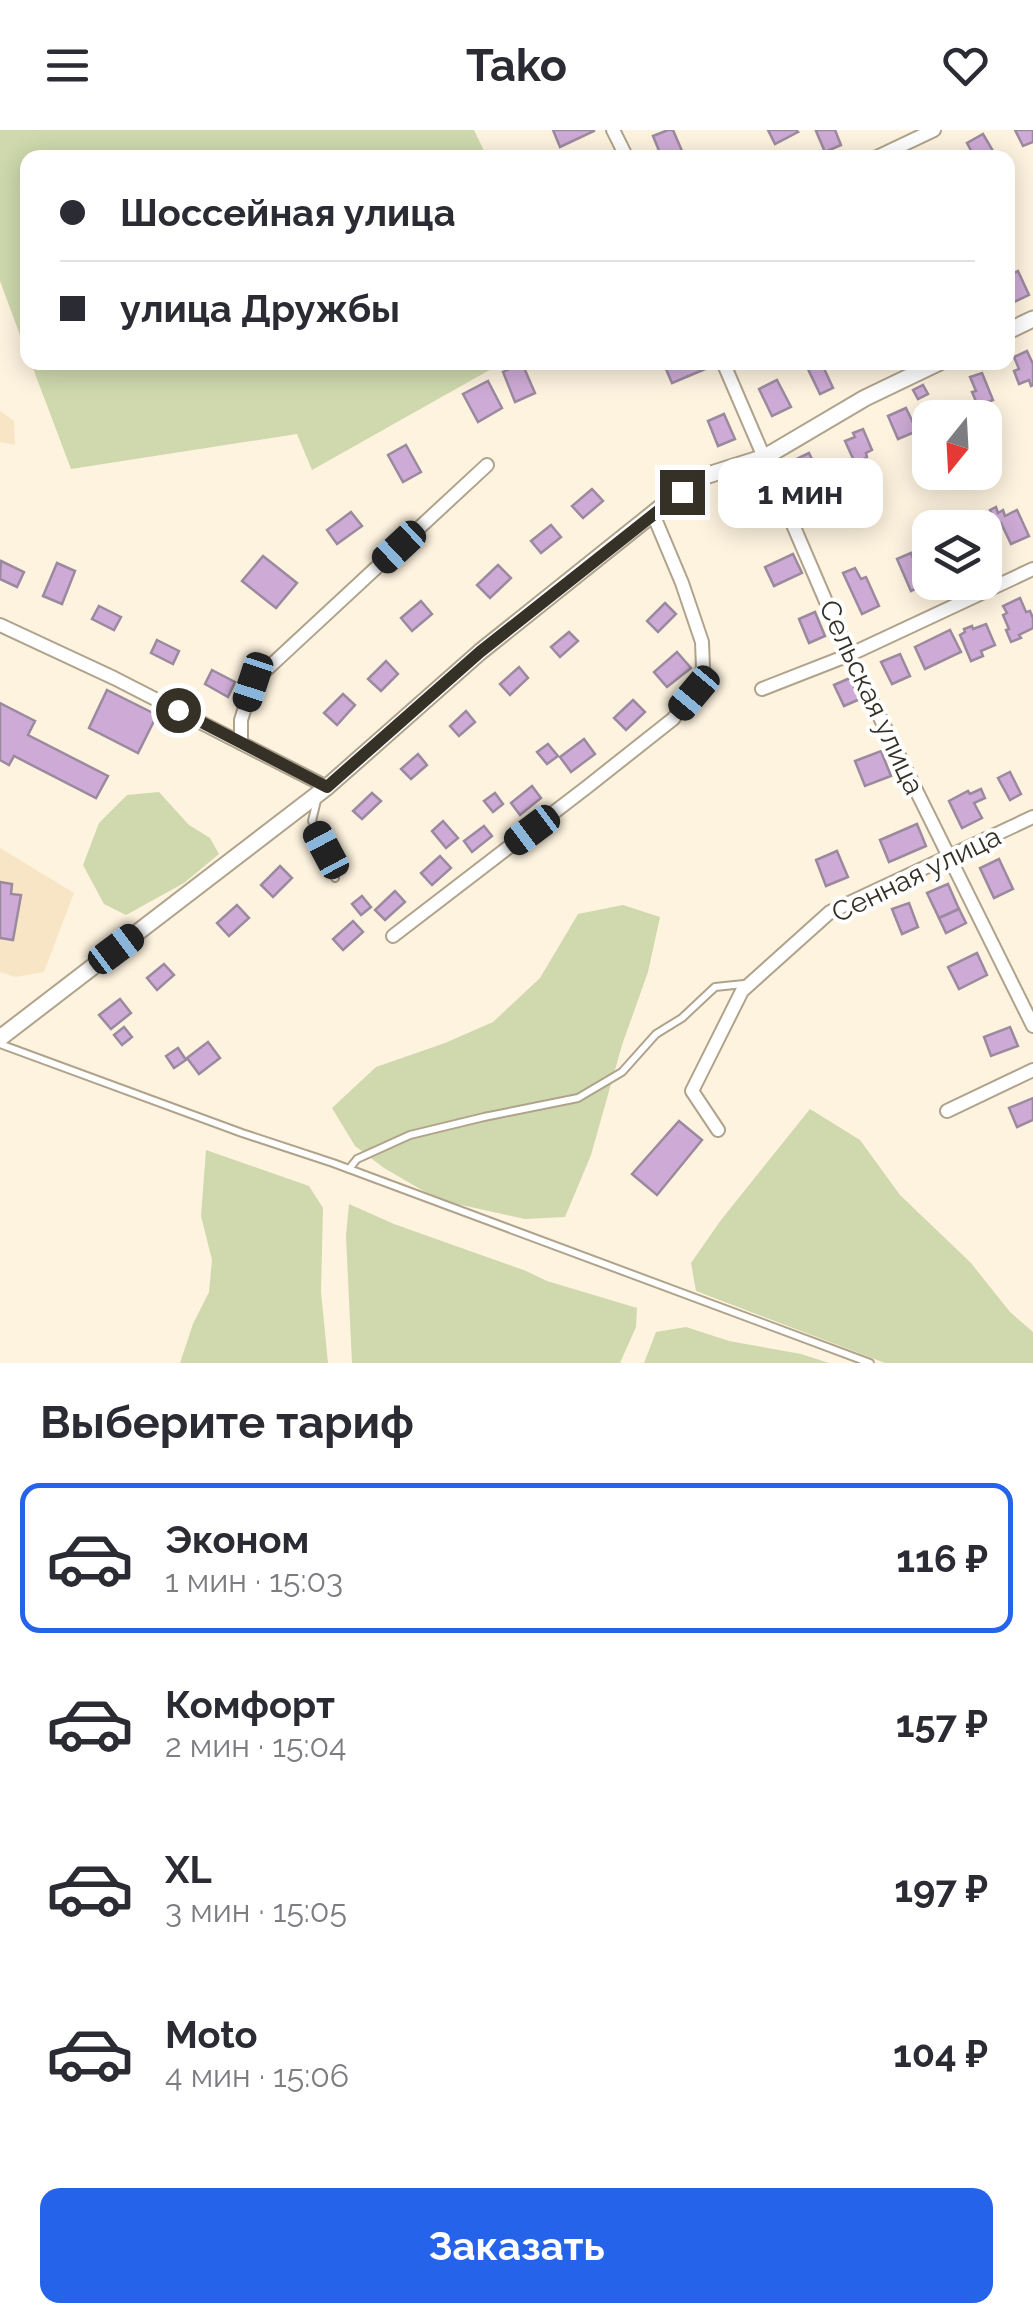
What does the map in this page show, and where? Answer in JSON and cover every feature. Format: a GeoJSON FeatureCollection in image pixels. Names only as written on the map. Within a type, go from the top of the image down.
{"type":"FeatureCollection","features":[{"type":"Feature","properties":{"kind":"street"},"geometry":{"type":"LineString","coordinates":[[892,150],[934,130]]}},
{"type":"Feature","properties":{"kind":"street","name":"Сельская улица"},"geometry":{"type":"LineString","coordinates":[[726,370],[848,655],[1033,1026]]}},
{"type":"Feature","properties":{"kind":"street"},"geometry":{"type":"LineString","coordinates":[[0,1041],[323,790],[480,652],[652,514],[705,476],[765,458],[865,398],[923,370]]}},
{"type":"Feature","properties":{"kind":"street"},"geometry":{"type":"LineString","coordinates":[[241,743],[241,720],[253,682],[486,465]]}},
{"type":"Feature","properties":{"kind":"street"},"geometry":{"type":"LineString","coordinates":[[392,936],[630,753],[673,718],[694,693],[703,668],[702,642],[682,582],[652,514]]}},
{"type":"Feature","properties":{"kind":"street"},"geometry":{"type":"LineString","coordinates":[[762,690],[848,655],[1033,569]]}},
{"type":"Feature","properties":{"kind":"street"},"geometry":{"type":"LineString","coordinates":[[0,625],[114,678],[323,790]]}},
{"type":"Feature","properties":{"kind":"street","name":"Сенная улица"},"geometry":{"type":"LineString","coordinates":[[718,1130],[692,1091],[742,991],[830,912],[1033,817]]}},
{"type":"Feature","properties":{"kind":"street"},"geometry":{"type":"LineString","coordinates":[[947,1111],[1033,1070]]}},
{"type":"Feature","properties":{"kind":"lane"},"geometry":{"type":"LineString","coordinates":[[323,790],[312,822],[335,878]]}},
{"type":"Feature","properties":{"kind":"lane"},"geometry":{"type":"LineString","coordinates":[[349,1169],[357,1159],[410,1135],[578,1098],[622,1072],[656,1034],[682,1018],[715,987],[751,984]]}},
{"type":"Feature","properties":{"kind":"lane"},"geometry":{"type":"LineString","coordinates":[[0,1041],[870,1363]]}},
{"type":"Feature","properties":{"kind":"shaded area"},"geometry":{"type":"Polygon","coordinates":[[[0,411],[14,421],[15,445],[0,442],[0,411]]]}},
{"type":"Feature","properties":{"kind":"shaded area"},"geometry":{"type":"Polygon","coordinates":[[[0,848],[74,893],[44,972],[15,977],[0,972],[0,848]]]}},
{"type":"Feature","properties":{"kind":"green space"},"geometry":{"type":"Polygon","coordinates":[[[0,130],[474,130],[484,150],[20,150],[20,335],[0,281],[0,130]]]}},
{"type":"Feature","properties":{"kind":"green space"},"geometry":{"type":"Polygon","coordinates":[[[34,370],[490,370],[312,470],[297,434],[71,469],[34,370]]]}},
{"type":"Feature","properties":{"kind":"green space"},"geometry":{"type":"Polygon","coordinates":[[[159,792],[189,825],[210,838],[219,854],[184,883],[126,915],[104,904],[83,865],[99,823],[127,795],[159,792]]]}},
{"type":"Feature","properties":{"kind":"green space"},"geometry":{"type":"Polygon","coordinates":[[[623,905],[660,917],[648,972],[622,1045],[591,1155],[565,1217],[525,1219],[439,1200],[355,1146],[332,1108],[376,1067],[493,1022],[540,978],[578,914],[623,905]]]}},
{"type":"Feature","properties":{"kind":"green space"},"geometry":{"type":"Polygon","coordinates":[[[810,1109],[860,1140],[900,1195],[971,1263],[1010,1312],[1033,1332],[1033,1363],[885,1363],[696,1291],[691,1263],[810,1109]]]}},
{"type":"Feature","properties":{"kind":"green space"},"geometry":{"type":"Polygon","coordinates":[[[206,1150],[309,1186],[323,1208],[321,1292],[328,1363],[180,1363],[209,1292],[212,1260],[201,1216],[206,1150]]]}},
{"type":"Feature","properties":{"kind":"green space"},"geometry":{"type":"Polygon","coordinates":[[[349,1204],[547,1281],[637,1308],[636,1327],[620,1363],[352,1363],[346,1236],[349,1204]]]}},
{"type":"Feature","properties":{"kind":"green space"},"geometry":{"type":"Polygon","coordinates":[[[686,1327],[729,1341],[829,1363],[644,1363],[656,1332],[686,1327]]]}},
{"type":"Feature","properties":{"kind":"building"},"geometry":{"type":"Polygon","coordinates":[[[553,130],[594,130],[594,131],[560,147],[553,130]]]}},
{"type":"Feature","properties":{"kind":"building"},"geometry":{"type":"Polygon","coordinates":[[[673,130],[682,150],[659,150],[653,136],[673,130]]]}},
{"type":"Feature","properties":{"kind":"building"},"geometry":{"type":"Polygon","coordinates":[[[768,130],[796,130],[798,132],[775,144],[768,130]]]}},
{"type":"Feature","properties":{"kind":"building"},"geometry":{"type":"Polygon","coordinates":[[[835,130],[841,145],[824,150],[816,131],[835,130]]]}},
{"type":"Feature","properties":{"kind":"building"},"geometry":{"type":"Polygon","coordinates":[[[1015,130],[1033,130],[1033,142],[1023,146],[1015,130]]]}},
{"type":"Feature","properties":{"kind":"building"},"geometry":{"type":"Polygon","coordinates":[[[983,134],[992,150],[971,150],[967,143],[983,134]]]}},
{"type":"Feature","properties":{"kind":"building"},"geometry":{"type":"Polygon","coordinates":[[[1018,271],[1029,295],[1015,302],[1018,271]]]}},
{"type":"Feature","properties":{"kind":"building"},"geometry":{"type":"Polygon","coordinates":[[[1027,351],[1033,364],[1033,385],[1029,380],[1019,384],[1014,371],[1019,369],[1015,357],[1027,351]]]}},
{"type":"Feature","properties":{"kind":"building"},"geometry":{"type":"Polygon","coordinates":[[[525,370],[535,393],[515,402],[503,372],[525,370]]]}},
{"type":"Feature","properties":{"kind":"building"},"geometry":{"type":"Polygon","coordinates":[[[666,370],[703,370],[672,383],[666,370]]]}},
{"type":"Feature","properties":{"kind":"building"},"geometry":{"type":"Polygon","coordinates":[[[808,370],[825,370],[833,388],[820,394],[808,370]]]}},
{"type":"Feature","properties":{"kind":"building"},"geometry":{"type":"Polygon","coordinates":[[[982,373],[993,400],[975,400],[970,377],[982,373]]]}},
{"type":"Feature","properties":{"kind":"building"},"geometry":{"type":"Polygon","coordinates":[[[777,380],[791,407],[772,416],[759,389],[777,380]]]}},
{"type":"Feature","properties":{"kind":"building"},"geometry":{"type":"Polygon","coordinates":[[[488,381],[502,408],[478,422],[463,394],[488,381]]]}},
{"type":"Feature","properties":{"kind":"building"},"geometry":{"type":"Polygon","coordinates":[[[923,385],[928,394],[918,399],[913,390],[923,385]]]}},
{"type":"Feature","properties":{"kind":"building"},"geometry":{"type":"Polygon","coordinates":[[[906,408],[912,433],[898,439],[888,416],[906,408]]]}},
{"type":"Feature","properties":{"kind":"building"},"geometry":{"type":"Polygon","coordinates":[[[724,414],[735,439],[718,446],[708,421],[724,414]]]}},
{"type":"Feature","properties":{"kind":"building"},"geometry":{"type":"Polygon","coordinates":[[[863,429],[872,450],[855,463],[845,441],[863,429]]]}},
{"type":"Feature","properties":{"kind":"building"},"geometry":{"type":"Polygon","coordinates":[[[406,445],[421,472],[403,482],[388,455],[406,445]]]}},
{"type":"Feature","properties":{"kind":"building"},"geometry":{"type":"Polygon","coordinates":[[[809,453],[821,478],[802,487],[790,462],[809,453]]]}},
{"type":"Feature","properties":{"kind":"building"},"geometry":{"type":"Polygon","coordinates":[[[592,489],[603,501],[583,518],[572,506],[592,489]]]}},
{"type":"Feature","properties":{"kind":"building"},"geometry":{"type":"Polygon","coordinates":[[[764,497],[773,517],[753,526],[743,506],[764,497]]]}},
{"type":"Feature","properties":{"kind":"building"},"geometry":{"type":"Polygon","coordinates":[[[1003,510],[1005,516],[1017,510],[1029,536],[1011,544],[1002,525],[1003,510]]]}},
{"type":"Feature","properties":{"kind":"building"},"geometry":{"type":"Polygon","coordinates":[[[351,512],[362,526],[337,544],[327,530],[351,512]]]}},
{"type":"Feature","properties":{"kind":"building"},"geometry":{"type":"Polygon","coordinates":[[[551,525],[561,537],[541,553],[531,541],[551,525]]]}},
{"type":"Feature","properties":{"kind":"building"},"geometry":{"type":"Polygon","coordinates":[[[911,553],[911,591],[897,559],[911,553]]]}},
{"type":"Feature","properties":{"kind":"building"},"geometry":{"type":"Polygon","coordinates":[[[793,554],[802,573],[774,586],[765,567],[793,554]]]}},
{"type":"Feature","properties":{"kind":"building"},"geometry":{"type":"Polygon","coordinates":[[[263,556],[297,583],[276,608],[242,581],[263,556]]]}},
{"type":"Feature","properties":{"kind":"building"},"geometry":{"type":"Polygon","coordinates":[[[1,561],[24,572],[17,587],[0,579],[1,561]]]}},
{"type":"Feature","properties":{"kind":"building"},"geometry":{"type":"Polygon","coordinates":[[[57,563],[75,571],[62,604],[43,596],[57,563]]]}},
{"type":"Feature","properties":{"kind":"building"},"geometry":{"type":"Polygon","coordinates":[[[498,565],[511,578],[490,598],[477,585],[498,565]]]}},
{"type":"Feature","properties":{"kind":"building"},"geometry":{"type":"Polygon","coordinates":[[[855,568],[861,579],[866,577],[879,606],[862,614],[843,573],[855,568]]]}},
{"type":"Feature","properties":{"kind":"building"},"geometry":{"type":"Polygon","coordinates":[[[1020,598],[1026,612],[1030,611],[1033,628],[1011,642],[1003,606],[1020,598]]]}},
{"type":"Feature","properties":{"kind":"building"},"geometry":{"type":"Polygon","coordinates":[[[421,601],[432,614],[412,631],[401,618],[421,601]]]}},
{"type":"Feature","properties":{"kind":"building"},"geometry":{"type":"Polygon","coordinates":[[[665,603],[676,614],[658,632],[647,621],[665,603]]]}},
{"type":"Feature","properties":{"kind":"building"},"geometry":{"type":"Polygon","coordinates":[[[99,606],[121,617],[114,630],[92,619],[99,606]]]}},
{"type":"Feature","properties":{"kind":"building"},"geometry":{"type":"Polygon","coordinates":[[[815,612],[825,636],[809,643],[799,619],[815,612]]]}},
{"type":"Feature","properties":{"kind":"building"},"geometry":{"type":"Polygon","coordinates":[[[986,624],[995,645],[971,661],[960,635],[964,629],[986,624]]]}},
{"type":"Feature","properties":{"kind":"building"},"geometry":{"type":"Polygon","coordinates":[[[950,630],[961,652],[925,669],[915,647],[950,630]]]}},
{"type":"Feature","properties":{"kind":"building"},"geometry":{"type":"Polygon","coordinates":[[[569,632],[578,641],[560,657],[551,647],[569,632]]]}},
{"type":"Feature","properties":{"kind":"building"},"geometry":{"type":"Polygon","coordinates":[[[157,640],[179,651],[173,664],[151,653],[157,640]]]}},
{"type":"Feature","properties":{"kind":"building"},"geometry":{"type":"Polygon","coordinates":[[[677,652],[691,668],[667,687],[654,672],[677,652]]]}},
{"type":"Feature","properties":{"kind":"building"},"geometry":{"type":"Polygon","coordinates":[[[900,654],[910,676],[892,684],[881,662],[900,654]]]}},
{"type":"Feature","properties":{"kind":"building"},"geometry":{"type":"Polygon","coordinates":[[[386,661],[398,674],[381,691],[368,679],[386,661]]]}},
{"type":"Feature","properties":{"kind":"building"},"geometry":{"type":"Polygon","coordinates":[[[519,667],[528,678],[510,695],[500,684],[519,667]]]}},
{"type":"Feature","properties":{"kind":"building"},"geometry":{"type":"Polygon","coordinates":[[[212,670],[235,682],[228,697],[205,684],[212,670]]]}},
{"type":"Feature","properties":{"kind":"building"},"geometry":{"type":"Polygon","coordinates":[[[850,678],[860,699],[844,706],[834,685],[850,678]]]}},
{"type":"Feature","properties":{"kind":"building"},"geometry":{"type":"Polygon","coordinates":[[[107,690],[157,715],[138,753],[89,728],[107,690]]]}},
{"type":"Feature","properties":{"kind":"building"},"geometry":{"type":"Polygon","coordinates":[[[343,694],[355,705],[337,725],[324,713],[343,694]]]}},
{"type":"Feature","properties":{"kind":"building"},"geometry":{"type":"Polygon","coordinates":[[[633,700],[645,712],[626,730],[614,718],[633,700]]]}},
{"type":"Feature","properties":{"kind":"building"},"geometry":{"type":"Polygon","coordinates":[[[0,703],[35,721],[28,735],[108,776],[96,798],[14,756],[9,765],[0,760],[0,703]]]}},
{"type":"Feature","properties":{"kind":"building"},"geometry":{"type":"Polygon","coordinates":[[[466,711],[475,722],[459,736],[450,726],[466,711]]]}},
{"type":"Feature","properties":{"kind":"building"},"geometry":{"type":"Polygon","coordinates":[[[584,739],[595,754],[571,772],[560,757],[584,739]]]}},
{"type":"Feature","properties":{"kind":"building"},"geometry":{"type":"Polygon","coordinates":[[[548,744],[558,756],[547,764],[537,752],[548,744]]]}},
{"type":"Feature","properties":{"kind":"building"},"geometry":{"type":"Polygon","coordinates":[[[881,751],[891,776],[865,786],[855,761],[881,751]]]}},
{"type":"Feature","properties":{"kind":"building"},"geometry":{"type":"Polygon","coordinates":[[[418,754],[427,765],[411,779],[401,769],[418,754]]]}},
{"type":"Feature","properties":{"kind":"building"},"geometry":{"type":"Polygon","coordinates":[[[1010,772],[1021,794],[1010,800],[998,778],[1010,772]]]}},
{"type":"Feature","properties":{"kind":"building"},"geometry":{"type":"Polygon","coordinates":[[[532,786],[541,798],[520,815],[511,803],[532,786]]]}},
{"type":"Feature","properties":{"kind":"building"},"geometry":{"type":"Polygon","coordinates":[[[981,789],[985,798],[974,803],[982,818],[962,828],[949,801],[981,789]]]}},
{"type":"Feature","properties":{"kind":"building"},"geometry":{"type":"Polygon","coordinates":[[[372,793],[381,801],[362,819],[353,811],[372,793]]]}},
{"type":"Feature","properties":{"kind":"building"},"geometry":{"type":"Polygon","coordinates":[[[495,793],[503,804],[493,812],[484,801],[495,793]]]}},
{"type":"Feature","properties":{"kind":"building"},"geometry":{"type":"Polygon","coordinates":[[[443,821],[458,838],[446,848],[432,831],[443,821]]]}},
{"type":"Feature","properties":{"kind":"building"},"geometry":{"type":"Polygon","coordinates":[[[917,824],[926,846],[889,862],[880,840],[917,824]]]}},
{"type":"Feature","properties":{"kind":"building"},"geometry":{"type":"Polygon","coordinates":[[[484,826],[492,836],[472,852],[464,841],[484,826]]]}},
{"type":"Feature","properties":{"kind":"building"},"geometry":{"type":"Polygon","coordinates":[[[837,851],[848,877],[826,886],[816,860],[837,851]]]}},
{"type":"Feature","properties":{"kind":"building"},"geometry":{"type":"Polygon","coordinates":[[[440,856],[451,868],[432,885],[421,873],[440,856]]]}},
{"type":"Feature","properties":{"kind":"building"},"geometry":{"type":"Polygon","coordinates":[[[999,859],[1013,889],[994,898],[980,868],[999,859]]]}},
{"type":"Feature","properties":{"kind":"building"},"geometry":{"type":"Polygon","coordinates":[[[280,866],[292,878],[273,897],[261,885],[280,866]]]}},
{"type":"Feature","properties":{"kind":"building"},"geometry":{"type":"Polygon","coordinates":[[[0,882],[12,884],[11,894],[21,895],[13,940],[0,938],[0,882]]]}},
{"type":"Feature","properties":{"kind":"building"},"geometry":{"type":"Polygon","coordinates":[[[948,884],[959,909],[939,918],[927,893],[948,884]]]}},
{"type":"Feature","properties":{"kind":"building"},"geometry":{"type":"Polygon","coordinates":[[[395,891],[405,902],[385,920],[375,910],[395,891]]]}},
{"type":"Feature","properties":{"kind":"building"},"geometry":{"type":"Polygon","coordinates":[[[362,896],[371,907],[361,915],[352,904],[362,896]]]}},
{"type":"Feature","properties":{"kind":"building"},"geometry":{"type":"Polygon","coordinates":[[[909,903],[918,927],[902,934],[892,909],[909,903]]]}},
{"type":"Feature","properties":{"kind":"building"},"geometry":{"type":"Polygon","coordinates":[[[237,905],[249,918],[229,936],[217,923],[237,905]]]}},
{"type":"Feature","properties":{"kind":"building"},"geometry":{"type":"Polygon","coordinates":[[[959,909],[966,923],[946,933],[939,918],[959,909]]]}},
{"type":"Feature","properties":{"kind":"building"},"geometry":{"type":"Polygon","coordinates":[[[353,921],[363,932],[343,950],[333,939],[353,921]]]}},
{"type":"Feature","properties":{"kind":"building"},"geometry":{"type":"Polygon","coordinates":[[[977,953],[987,975],[959,989],[948,967],[977,953]]]}},
{"type":"Feature","properties":{"kind":"building"},"geometry":{"type":"Polygon","coordinates":[[[164,964],[174,975],[157,990],[147,978],[164,964]]]}},
{"type":"Feature","properties":{"kind":"building"},"geometry":{"type":"Polygon","coordinates":[[[120,999],[131,1013],[111,1029],[99,1015],[120,999]]]}},
{"type":"Feature","properties":{"kind":"building"},"geometry":{"type":"Polygon","coordinates":[[[124,1027],[132,1037],[122,1045],[114,1035],[124,1027]]]}},
{"type":"Feature","properties":{"kind":"building"},"geometry":{"type":"Polygon","coordinates":[[[1010,1027],[1018,1046],[991,1056],[984,1037],[1010,1027]]]}},
{"type":"Feature","properties":{"kind":"building"},"geometry":{"type":"Polygon","coordinates":[[[208,1042],[220,1058],[199,1074],[187,1058],[208,1042]]]}},
{"type":"Feature","properties":{"kind":"building"},"geometry":{"type":"Polygon","coordinates":[[[178,1048],[186,1060],[174,1068],[166,1056],[178,1048]]]}},
{"type":"Feature","properties":{"kind":"building"},"geometry":{"type":"Polygon","coordinates":[[[1033,1098],[1033,1120],[1017,1127],[1009,1108],[1033,1098]]]}},
{"type":"Feature","properties":{"kind":"building"},"geometry":{"type":"Polygon","coordinates":[[[679,1121],[702,1140],[657,1195],[632,1174],[679,1121]]]}},
{"type":"Feature","properties":{"kind":"route"},"geometry":{"type":"LineString","coordinates":[[178,710],[327,787],[480,652],[682,492]]}}]}
